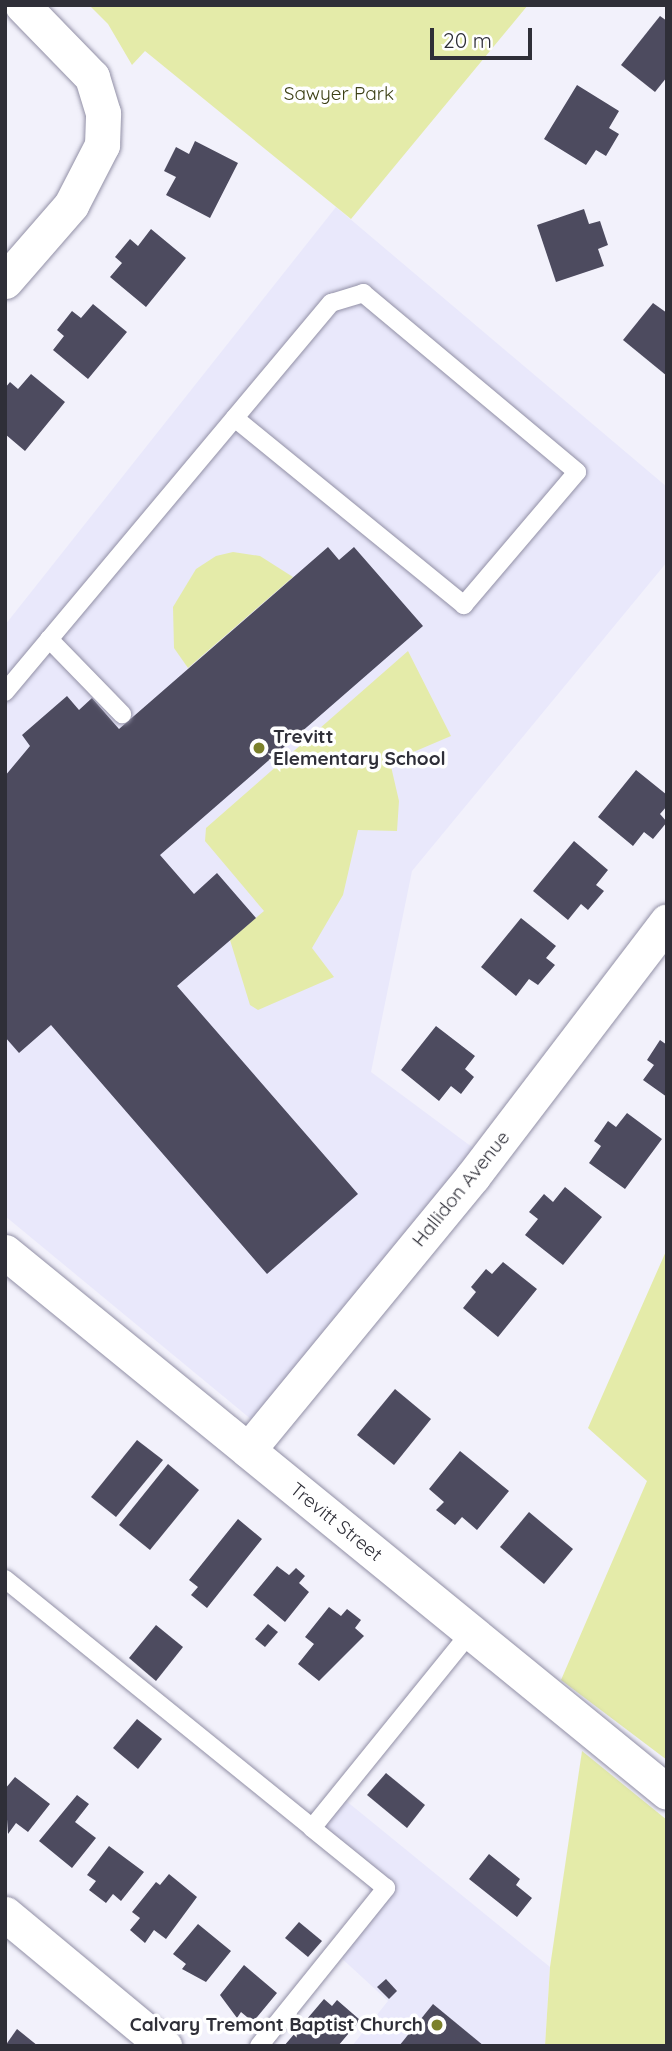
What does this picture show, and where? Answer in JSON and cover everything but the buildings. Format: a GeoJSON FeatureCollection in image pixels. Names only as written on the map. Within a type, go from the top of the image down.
{"type":"FeatureCollection","features":[{"type":"Feature","properties":{"kind":"street"},"geometry":{"type":"LineString","coordinates":[[5,281],[71,205],[102,145],[103,113],[92,77],[22,5]]}},
{"type":"Feature","properties":{"kind":"street","name":"Hallidon Avenue"},"geometry":{"type":"LineString","coordinates":[[248,1450],[473,1176],[667,921]]}},
{"type":"Feature","properties":{"kind":"street","name":"Trevitt Street"},"geometry":{"type":"LineString","coordinates":[[5,1252],[667,1792]]}},
{"type":"Feature","properties":{"kind":"street"},"geometry":{"type":"LineString","coordinates":[[5,1914],[164,2046]]}},
{"type":"Feature","properties":{"kind":"lane"},"geometry":{"type":"LineString","coordinates":[[5,692],[331,303],[363,293],[577,472],[464,605],[236,418]]}},
{"type":"Feature","properties":{"kind":"lane"},"geometry":{"type":"LineString","coordinates":[[50,639],[122,713]]}},
{"type":"Feature","properties":{"kind":"lane"},"geometry":{"type":"LineString","coordinates":[[5,1579],[386,1888],[258,2046]]}},
{"type":"Feature","properties":{"kind":"lane"},"geometry":{"type":"LineString","coordinates":[[312,1828],[471,1632]]}},
{"type":"Feature","properties":{"kind":"shaded area","name":"Trevitt Elementary School"},"geometry":{"type":"Polygon","coordinates":[[[336,207],[667,487],[667,562],[412,871],[371,1072],[476,1150],[252,1420],[5,1216],[5,625],[336,207]]]}},
{"type":"Feature","properties":{"kind":"shaded area"},"geometry":{"type":"Polygon","coordinates":[[[334,1791],[550,1967],[545,2046],[352,2046],[388,2001],[338,1955],[373,1904],[365,1877],[308,1821],[334,1791]]]}},
{"type":"Feature","properties":{"kind":"green space","name":"Sawyer Park"},"geometry":{"type":"Polygon","coordinates":[[[89,5],[528,5],[351,219],[145,51],[132,65],[108,24],[89,5]]]}},
{"type":"Feature","properties":{"kind":"green space"},"geometry":{"type":"Polygon","coordinates":[[[233,552],[260,556],[293,577],[188,668],[174,648],[173,607],[196,569],[216,556],[233,552]]]}},
{"type":"Feature","properties":{"kind":"green space"},"geometry":{"type":"Polygon","coordinates":[[[408,651],[451,736],[390,762],[399,801],[397,831],[358,830],[343,895],[312,948],[334,977],[258,1010],[250,1005],[230,940],[264,911],[205,841],[206,828],[408,651]]]}},
{"type":"Feature","properties":{"kind":"green space"},"geometry":{"type":"Polygon","coordinates":[[[667,1249],[667,1760],[561,1680],[647,1481],[588,1428],[667,1249]]]}},
{"type":"Feature","properties":{"kind":"green space"},"geometry":{"type":"Polygon","coordinates":[[[582,1751],[667,1820],[667,2046],[545,2046],[550,1967],[582,1751]]]}},
{"type":"Feature","properties":{"kind":"place","name":"Trevitt Elementary School"},"geometry":{"type":"Point","coordinates":[259,748]}},
{"type":"Feature","properties":{"kind":"place","name":"Calvary Tremont Baptist Church"},"geometry":{"type":"Point","coordinates":[437,2025]}}]}
